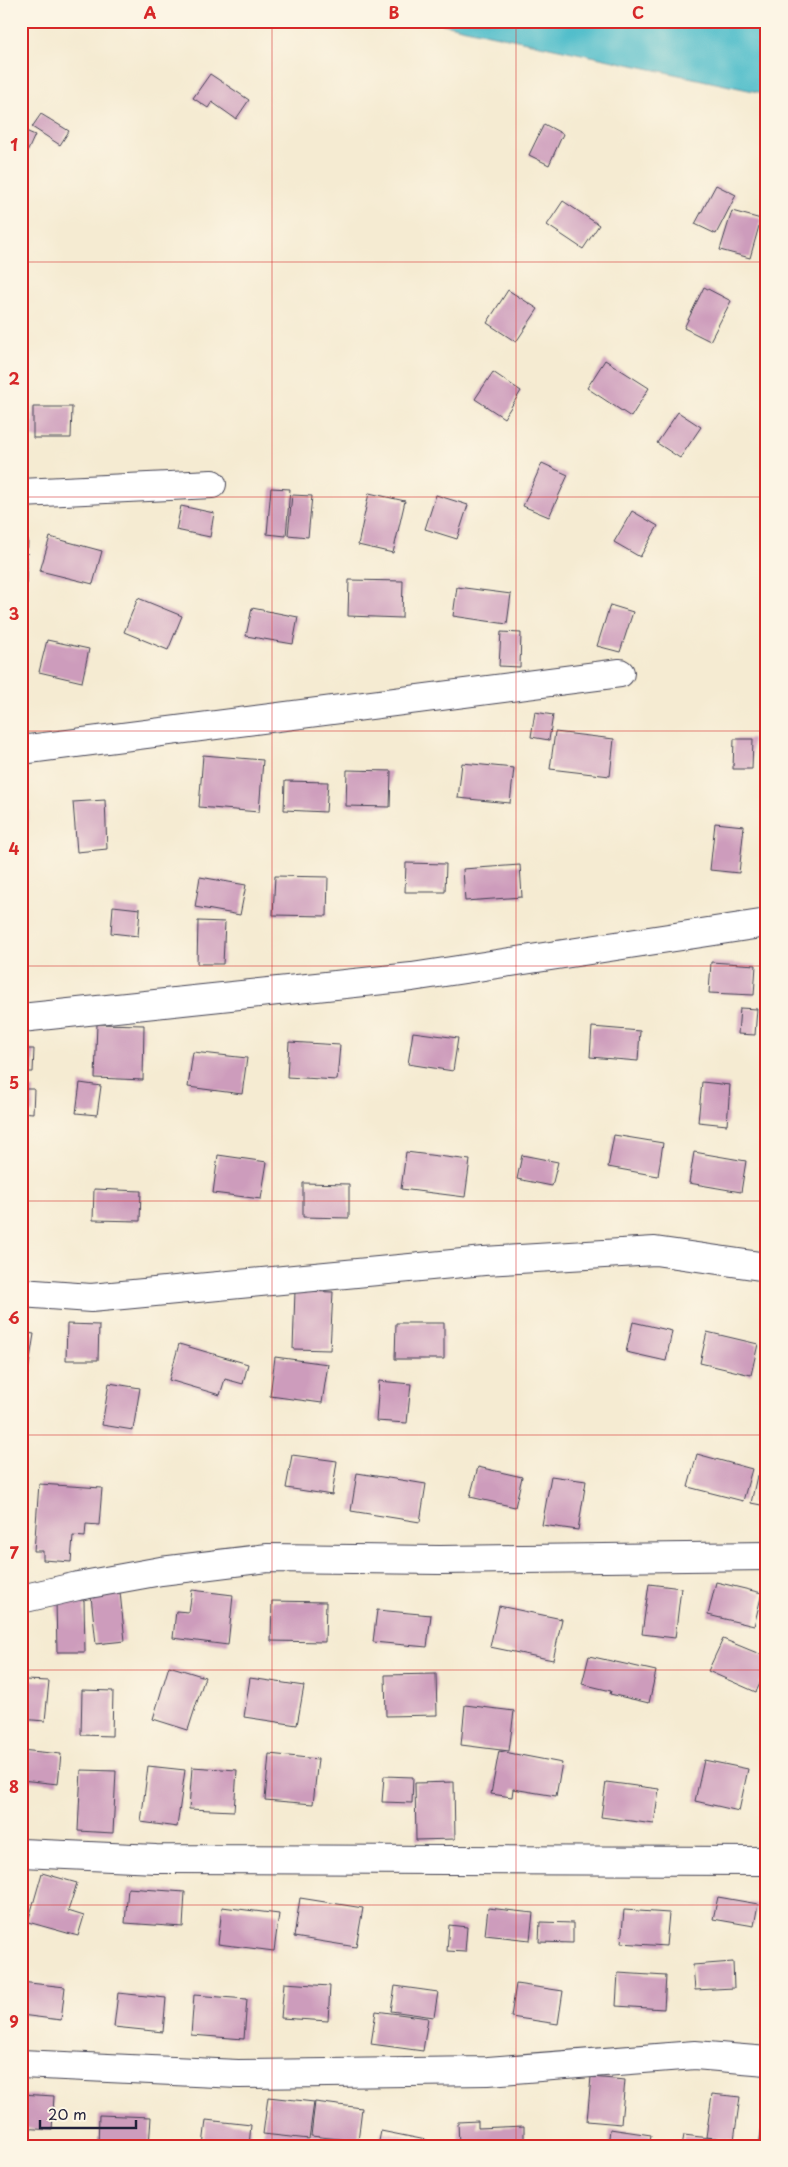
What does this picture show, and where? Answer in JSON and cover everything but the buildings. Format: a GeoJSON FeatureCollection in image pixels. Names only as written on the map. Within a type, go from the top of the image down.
{"type":"FeatureCollection","features":[{"type":"Feature","properties":{"kind":"street"},"geometry":{"type":"LineString","coordinates":[[21,493],[212,484]]}},
{"type":"Feature","properties":{"kind":"street"},"geometry":{"type":"LineString","coordinates":[[21,750],[59,747],[620,673]]}},
{"type":"Feature","properties":{"kind":"street"},"geometry":{"type":"LineString","coordinates":[[21,1018],[412,977],[767,923]]}},
{"type":"Feature","properties":{"kind":"street"},"geometry":{"type":"LineString","coordinates":[[21,1293],[91,1298],[484,1261],[655,1251],[767,1267]]}},
{"type":"Feature","properties":{"kind":"street"},"geometry":{"type":"LineString","coordinates":[[21,1599],[78,1586],[161,1571],[268,1558],[440,1560],[767,1556]]}},
{"type":"Feature","properties":{"kind":"street"},"geometry":{"type":"LineString","coordinates":[[21,1853],[166,1859],[767,1861]]}},
{"type":"Feature","properties":{"kind":"street"},"geometry":{"type":"LineString","coordinates":[[21,2064],[238,2074],[488,2071],[695,2055],[767,2061]]}},
{"type":"Feature","properties":{"kind":"water"},"geometry":{"type":"Polygon","coordinates":[[[429,21],[767,21],[767,94],[429,21]]]}}]}
